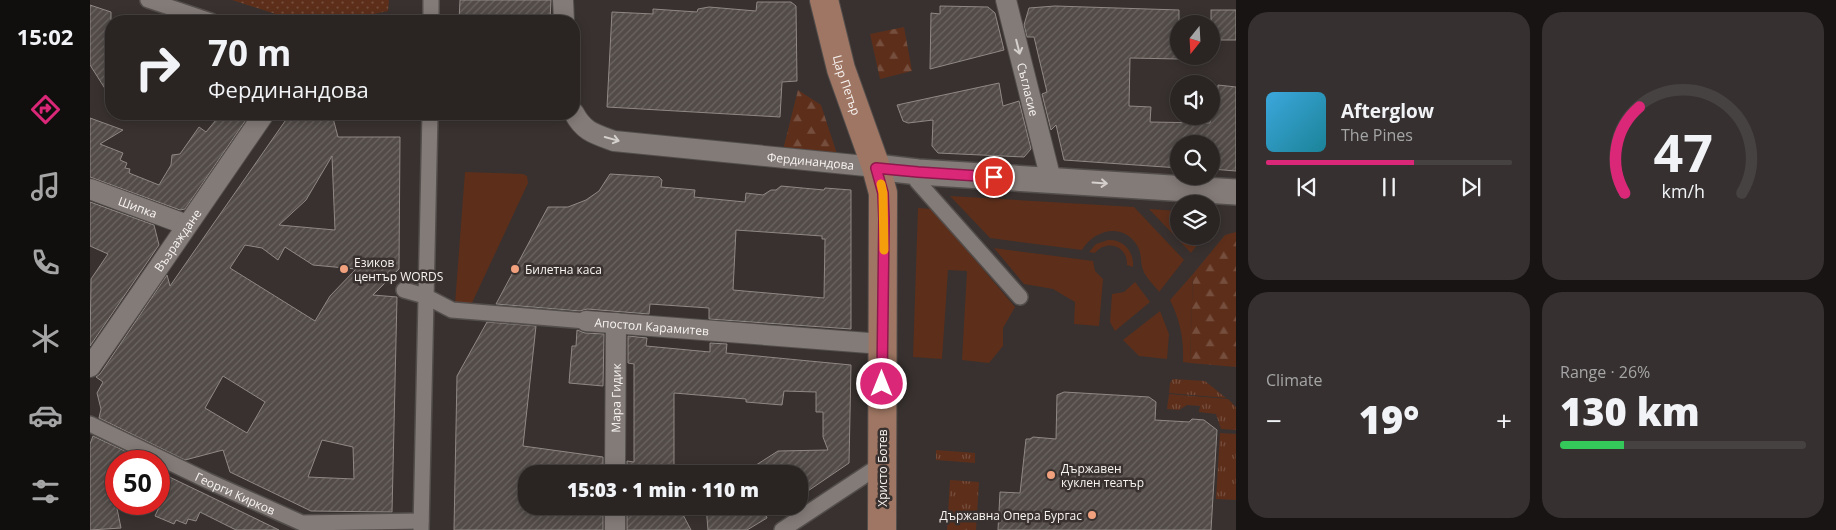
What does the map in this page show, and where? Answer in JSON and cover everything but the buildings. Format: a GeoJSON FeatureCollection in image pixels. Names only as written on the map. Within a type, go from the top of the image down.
{"type":"FeatureCollection","features":[{"type":"Feature","properties":{"kind":"main road","name":"Цар Петър"},"geometry":{"type":"LineString","coordinates":[[824,0],[841,69],[876,168]]}},
{"type":"Feature","properties":{"kind":"main road","name":"Христо Ботев"},"geometry":{"type":"LineString","coordinates":[[876,168],[883,193],[884,219],[882,530]]}},
{"type":"Feature","properties":{"kind":"street"},"geometry":{"type":"LineString","coordinates":[[148,0],[193,15]]}},
{"type":"Feature","properties":{"kind":"street"},"geometry":{"type":"LineString","coordinates":[[431,0],[431,15]]}},
{"type":"Feature","properties":{"kind":"street"},"geometry":{"type":"LineString","coordinates":[[563,0],[564,15]]}},
{"type":"Feature","properties":{"kind":"street","name":"Съгласие"},"geometry":{"type":"LineString","coordinates":[[1006,0],[1051,180]]}},
{"type":"Feature","properties":{"kind":"street","name":"Възраждане"},"geometry":{"type":"LineString","coordinates":[[90,366],[260,120]]}},
{"type":"Feature","properties":{"kind":"street"},"geometry":{"type":"LineString","coordinates":[[421,525],[430,120]]}},
{"type":"Feature","properties":{"kind":"street","name":"Фердинандова"},"geometry":{"type":"LineString","coordinates":[[578,120],[580,125],[589,132],[614,141],[918,172],[1236,192]]}},
{"type":"Feature","properties":{"kind":"street"},"geometry":{"type":"LineString","coordinates":[[917,181],[1020,297]]}},
{"type":"Feature","properties":{"kind":"street","name":"Шипка"},"geometry":{"type":"LineString","coordinates":[[90,189],[187,225]]}},
{"type":"Feature","properties":{"kind":"street","name":"Апостол Карамитев"},"geometry":{"type":"LineString","coordinates":[[404,290],[425,296],[452,310],[882,344]]}},
{"type":"Feature","properties":{"kind":"street","name":"Мара Гидик"},"geometry":{"type":"LineString","coordinates":[[615,465],[616,323]]}},
{"type":"Feature","properties":{"kind":"street","name":"Георги Кирков"},"geometry":{"type":"LineString","coordinates":[[90,424],[208,481],[302,523],[421,525]]}},
{"type":"Feature","properties":{"kind":"street"},"geometry":{"type":"LineString","coordinates":[[782,530],[882,464]]}},
{"type":"Feature","properties":{"kind":"street"},"geometry":{"type":"LineString","coordinates":[[615,515],[615,530]]}},
{"type":"Feature","properties":{"kind":"green space"},"geometry":{"type":"Polygon","coordinates":[[[232,0],[389,0],[388,11],[372,15],[278,15],[232,0]]]}},
{"type":"Feature","properties":{"kind":"green space"},"geometry":{"type":"Polygon","coordinates":[[[904,27],[912,71],[880,79],[870,34],[904,27]]]}},
{"type":"Feature","properties":{"kind":"green space"},"geometry":{"type":"Polygon","coordinates":[[[798,90],[821,105],[837,154],[783,150],[798,90]]]}},
{"type":"Feature","properties":{"kind":"green space"},"geometry":{"type":"Polygon","coordinates":[[[465,172],[523,174],[527,176],[528,183],[471,305],[455,304],[465,172]]]}},
{"type":"Feature","properties":{"kind":"green space"},"geometry":{"type":"Polygon","coordinates":[[[950,196],[1134,207],[1184,260],[1159,292],[1144,273],[1138,247],[1125,234],[1118,231],[1102,233],[1094,237],[1082,250],[990,238],[950,196]]]}},
{"type":"Feature","properties":{"kind":"green space"},"geometry":{"type":"Polygon","coordinates":[[[918,208],[932,209],[1015,307],[1003,328],[1003,346],[989,363],[962,360],[967,271],[948,270],[942,359],[913,357],[918,208]]]}},
{"type":"Feature","properties":{"kind":"green space"},"geometry":{"type":"Polygon","coordinates":[[[1149,209],[1170,210],[1170,231],[1149,209]]]}},
{"type":"Feature","properties":{"kind":"green space"},"geometry":{"type":"Polygon","coordinates":[[[1236,232],[1236,367],[1190,363],[1193,274],[1217,245],[1220,245],[1220,241],[1225,235],[1236,232]]]}},
{"type":"Feature","properties":{"kind":"green space"},"geometry":{"type":"Polygon","coordinates":[[[1114,240],[1127,247],[1132,256],[1133,267],[1127,265],[1124,253],[1116,247],[1105,246],[1095,253],[1089,252],[1096,244],[1114,240]]]}},
{"type":"Feature","properties":{"kind":"green space"},"geometry":{"type":"Polygon","coordinates":[[[1183,245],[1197,245],[1191,253],[1183,245]]]}},
{"type":"Feature","properties":{"kind":"green space"},"geometry":{"type":"Polygon","coordinates":[[[994,248],[1093,261],[1095,271],[1103,279],[1099,326],[1074,324],[1075,302],[1053,289],[1024,284],[994,248]]]}},
{"type":"Feature","properties":{"kind":"green space"},"geometry":{"type":"Polygon","coordinates":[[[1193,274],[1190,363],[1183,362],[1181,330],[1170,300],[1193,274]]]}},
{"type":"Feature","properties":{"kind":"green space"},"geometry":{"type":"Polygon","coordinates":[[[1135,282],[1150,302],[1115,331],[1110,322],[1112,294],[1124,292],[1135,282]]]}},
{"type":"Feature","properties":{"kind":"green space"},"geometry":{"type":"Polygon","coordinates":[[[1160,311],[1169,334],[1167,359],[1139,356],[1123,340],[1160,311]]]}},
{"type":"Feature","properties":{"kind":"green space"},"geometry":{"type":"Polygon","coordinates":[[[1173,379],[1205,381],[1226,398],[1169,393],[1170,383],[1173,379]]]}},
{"type":"Feature","properties":{"kind":"green space"},"geometry":{"type":"Polygon","coordinates":[[[1169,394],[1228,399],[1236,407],[1236,430],[1221,429],[1216,414],[1199,412],[1200,406],[1187,405],[1179,410],[1167,409],[1169,394]]]}},
{"type":"Feature","properties":{"kind":"green space"},"geometry":{"type":"Polygon","coordinates":[[[1220,433],[1236,434],[1236,500],[1216,499],[1220,433]]]}},
{"type":"Feature","properties":{"kind":"green space"},"geometry":{"type":"Polygon","coordinates":[[[936,450],[975,453],[975,463],[936,460],[936,450]]]}},
{"type":"Feature","properties":{"kind":"green space"},"geometry":{"type":"Polygon","coordinates":[[[950,480],[979,482],[976,530],[947,530],[950,480]]]}},
{"type":"Feature","properties":{"kind":"slow traffic"},"geometry":{"type":"LineString","coordinates":[[881,184],[883,193],[884,250]]}},
{"type":"Feature","properties":{"kind":"place","name":"Езиков център WORDS"},"geometry":{"type":"Point","coordinates":[344,269]}},
{"type":"Feature","properties":{"kind":"place","name":"Билетна каса"},"geometry":{"type":"Point","coordinates":[515,269]}},
{"type":"Feature","properties":{"kind":"place","name":"Държавен куклен театър"},"geometry":{"type":"Point","coordinates":[1051,475]}},
{"type":"Feature","properties":{"kind":"place","name":"Държавна Опера Бургас"},"geometry":{"type":"Point","coordinates":[1092,515]}},
{"type":"Feature","properties":{"kind":"route"},"geometry":{"type":"LineString","coordinates":[[882,384],[884,219],[883,193],[876,168],[994,177]]}}]}
